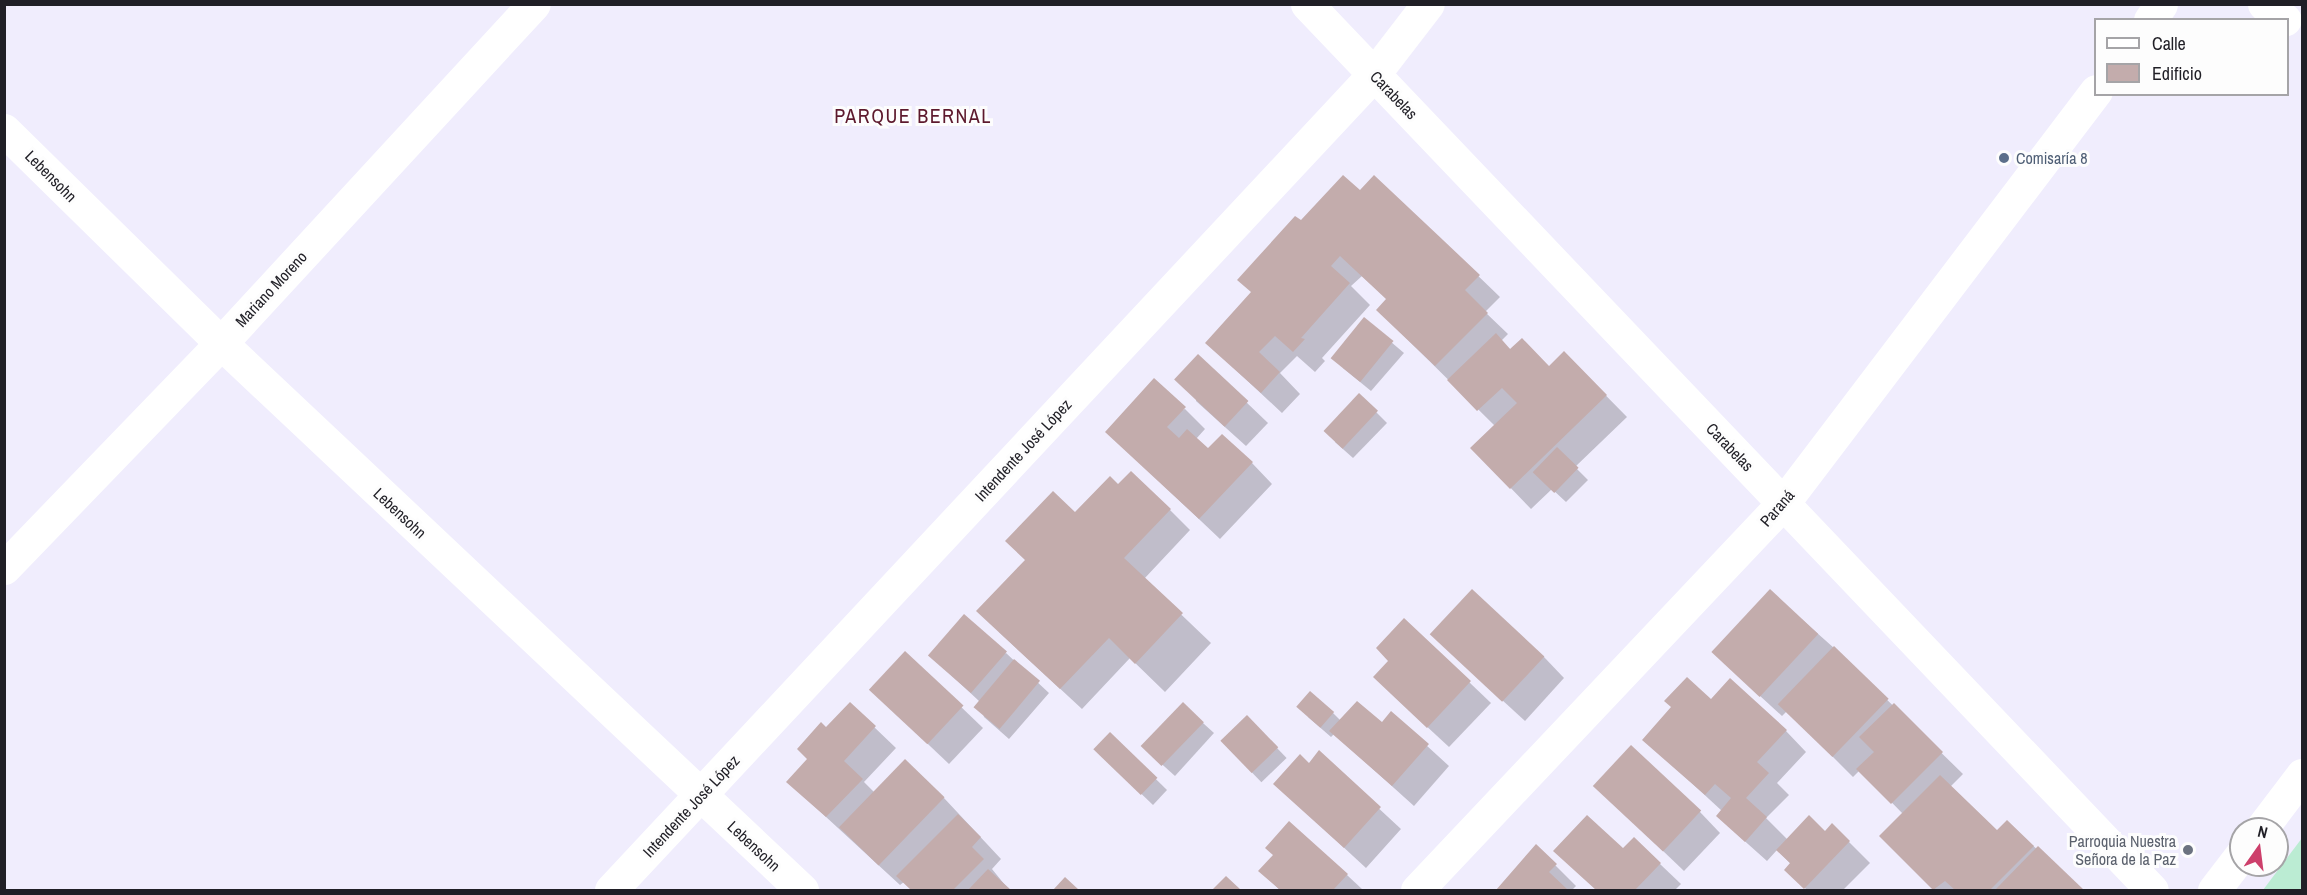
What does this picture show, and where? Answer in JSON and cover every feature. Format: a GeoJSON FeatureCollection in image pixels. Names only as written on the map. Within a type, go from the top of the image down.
{"type":"FeatureCollection","features":[{"type":"Feature","properties":{"kind":"street","name":"Mariano Moreno"},"geometry":{"type":"LineString","coordinates":[[4,568],[221,343],[534,4]]}},
{"type":"Feature","properties":{"kind":"street","name":"Carabelas"},"geometry":{"type":"LineString","coordinates":[[1307,4],[1784,502],[2152,891]]}},
{"type":"Feature","properties":{"kind":"street","name":"Intendente José López"},"geometry":{"type":"LineString","coordinates":[[611,891],[1374,74],[1428,4]]}},
{"type":"Feature","properties":{"kind":"street"},"geometry":{"type":"LineString","coordinates":[[2151,18],[2161,4]]}},
{"type":"Feature","properties":{"kind":"street"},"geometry":{"type":"LineString","coordinates":[[2264,4],[2283,18]]}},
{"type":"Feature","properties":{"kind":"street"},"geometry":{"type":"LineString","coordinates":[[2289,22],[2302,32]]}},
{"type":"Feature","properties":{"kind":"street","name":"Paraná"},"geometry":{"type":"LineString","coordinates":[[1417,891],[1784,502],[2094,94]]}},
{"type":"Feature","properties":{"kind":"street","name":"Lebensohn"},"geometry":{"type":"LineString","coordinates":[[4,130],[221,343],[802,891]]}},
{"type":"Feature","properties":{"kind":"street"},"geometry":{"type":"LineString","coordinates":[[2270,817],[2302,775]]}},
{"type":"Feature","properties":{"kind":"street"},"geometry":{"type":"LineString","coordinates":[[2214,891],[2229,871]]}},
{"type":"Feature","properties":{"kind":"green space"},"geometry":{"type":"Polygon","coordinates":[[[2302,838],[2302,890],[2263,890],[2273,877],[2289,877],[2289,855],[2302,838]]]}},
{"type":"Feature","properties":{"kind":"building"},"geometry":{"type":"Polygon","coordinates":[[[1343,175],[1360,190],[1374,175],[1480,275],[1465,290],[1488,313],[1435,366],[1376,310],[1386,299],[1340,256],[1331,266],[1350,283],[1301,338],[1305,339],[1293,352],[1275,336],[1259,352],[1280,372],[1261,393],[1205,343],[1251,292],[1237,280],[1295,216],[1301,220],[1343,175]]]}},
{"type":"Feature","properties":{"kind":"building"},"geometry":{"type":"Polygon","coordinates":[[[1364,317],[1394,341],[1360,382],[1331,358],[1364,317]]]}},
{"type":"Feature","properties":{"kind":"building"},"geometry":{"type":"Polygon","coordinates":[[[1496,333],[1510,349],[1522,338],[1549,366],[1564,351],[1607,395],[1510,489],[1470,448],[1517,403],[1502,388],[1477,411],[1447,380],[1496,333]]]}},
{"type":"Feature","properties":{"kind":"building"},"geometry":{"type":"Polygon","coordinates":[[[1198,354],[1248,401],[1225,427],[1174,380],[1198,354]]]}},
{"type":"Feature","properties":{"kind":"building"},"geometry":{"type":"Polygon","coordinates":[[[1154,378],[1186,407],[1167,427],[1179,438],[1187,429],[1208,448],[1222,434],[1253,462],[1199,519],[1105,432],[1154,378]]]}},
{"type":"Feature","properties":{"kind":"building"},"geometry":{"type":"Polygon","coordinates":[[[1359,393],[1378,411],[1343,449],[1324,431],[1359,393]]]}},
{"type":"Feature","properties":{"kind":"building"},"geometry":{"type":"Polygon","coordinates":[[[1557,447],[1579,468],[1554,493],[1533,472],[1557,447]]]}},
{"type":"Feature","properties":{"kind":"building"},"geometry":{"type":"Polygon","coordinates":[[[1131,471],[1171,509],[1124,558],[1183,613],[1135,664],[1109,638],[1060,689],[976,611],[1025,560],[1005,541],[1053,491],[1075,512],[1110,476],[1118,484],[1131,471]]]}},
{"type":"Feature","properties":{"kind":"building"},"geometry":{"type":"Polygon","coordinates":[[[1472,589],[1544,657],[1502,702],[1430,634],[1472,589]]]}},
{"type":"Feature","properties":{"kind":"building"},"geometry":{"type":"Polygon","coordinates":[[[1770,589],[1818,634],[1760,697],[1711,652],[1770,589]]]}},
{"type":"Feature","properties":{"kind":"building"},"geometry":{"type":"Polygon","coordinates":[[[964,614],[1007,651],[971,693],[928,656],[964,614]]]}},
{"type":"Feature","properties":{"kind":"building"},"geometry":{"type":"Polygon","coordinates":[[[1404,618],[1471,681],[1427,728],[1373,677],[1388,661],[1376,648],[1404,618]]]}},
{"type":"Feature","properties":{"kind":"building"},"geometry":{"type":"Polygon","coordinates":[[[1834,646],[1889,699],[1832,757],[1778,704],[1834,646]]]}},
{"type":"Feature","properties":{"kind":"building"},"geometry":{"type":"Polygon","coordinates":[[[905,651],[964,706],[927,744],[869,690],[905,651]]]}},
{"type":"Feature","properties":{"kind":"building"},"geometry":{"type":"Polygon","coordinates":[[[1014,659],[1040,681],[1000,729],[974,707],[1014,659]]]}},
{"type":"Feature","properties":{"kind":"building"},"geometry":{"type":"Polygon","coordinates":[[[1687,677],[1711,699],[1730,678],[1787,730],[1757,762],[1769,773],[1746,798],[1767,817],[1745,842],[1716,816],[1731,798],[1715,784],[1705,795],[1642,740],[1671,707],[1664,701],[1687,677]]]}},
{"type":"Feature","properties":{"kind":"building"},"geometry":{"type":"Polygon","coordinates":[[[1310,691],[1334,712],[1320,728],[1296,707],[1310,691]]]}},
{"type":"Feature","properties":{"kind":"building"},"geometry":{"type":"Polygon","coordinates":[[[1357,701],[1382,722],[1391,711],[1429,744],[1392,786],[1329,731],[1357,701]]]}},
{"type":"Feature","properties":{"kind":"building"},"geometry":{"type":"Polygon","coordinates":[[[850,702],[876,726],[844,761],[863,779],[826,817],[786,782],[807,759],[797,749],[821,722],[826,727],[850,702]]]}},
{"type":"Feature","properties":{"kind":"building"},"geometry":{"type":"Polygon","coordinates":[[[1183,702],[1204,722],[1161,766],[1141,746],[1183,702]]]}},
{"type":"Feature","properties":{"kind":"building"},"geometry":{"type":"Polygon","coordinates":[[[1894,703],[1943,752],[1891,804],[1856,769],[1874,752],[1859,737],[1894,703]]]}},
{"type":"Feature","properties":{"kind":"building"},"geometry":{"type":"Polygon","coordinates":[[[1247,715],[1278,747],[1252,773],[1220,741],[1247,715]]]}},
{"type":"Feature","properties":{"kind":"building"},"geometry":{"type":"Polygon","coordinates":[[[1110,732],[1157,778],[1141,795],[1093,749],[1110,732]]]}},
{"type":"Feature","properties":{"kind":"building"},"geometry":{"type":"Polygon","coordinates":[[[1631,745],[1701,810],[1663,851],[1593,786],[1631,745]]]}},
{"type":"Feature","properties":{"kind":"building"},"geometry":{"type":"Polygon","coordinates":[[[1319,750],[1381,807],[1344,848],[1273,784],[1300,754],[1309,763],[1319,750]]]}},
{"type":"Feature","properties":{"kind":"building"},"geometry":{"type":"Polygon","coordinates":[[[905,759],[945,797],[879,866],[839,827],[905,759]]]}},
{"type":"Feature","properties":{"kind":"building"},"geometry":{"type":"Polygon","coordinates":[[[1940,775],[1997,830],[2007,820],[2034,846],[1990,890],[1955,890],[1945,881],[1933,890],[1879,836],[1940,775]]]}},
{"type":"Feature","properties":{"kind":"building"},"geometry":{"type":"Polygon","coordinates":[[[958,814],[981,837],[972,847],[984,859],[953,890],[911,890],[896,876],[958,814]]]}},
{"type":"Feature","properties":{"kind":"building"},"geometry":{"type":"Polygon","coordinates":[[[1587,815],[1623,848],[1634,837],[1661,863],[1635,890],[1596,890],[1553,851],[1587,815]]]}},
{"type":"Feature","properties":{"kind":"building"},"geometry":{"type":"Polygon","coordinates":[[[1809,815],[1825,831],[1832,823],[1850,841],[1804,889],[1784,870],[1790,863],[1776,850],[1809,815]]]}},
{"type":"Feature","properties":{"kind":"building"},"geometry":{"type":"Polygon","coordinates":[[[1289,821],[1348,874],[1333,890],[1280,890],[1258,871],[1273,855],[1265,848],[1289,821]]]}},
{"type":"Feature","properties":{"kind":"building"},"geometry":{"type":"Polygon","coordinates":[[[1536,844],[1557,864],[1549,872],[1568,890],[1496,890],[1536,844]]]}},
{"type":"Feature","properties":{"kind":"building"},"geometry":{"type":"Polygon","coordinates":[[[2038,846],[2084,890],[1995,890],[2038,846]]]}},
{"type":"Feature","properties":{"kind":"building"},"geometry":{"type":"Polygon","coordinates":[[[988,869],[1011,890],[968,890],[988,869]]]}},
{"type":"Feature","properties":{"kind":"building"},"geometry":{"type":"Polygon","coordinates":[[[1226,876],[1241,890],[1212,890],[1226,876]]]}},
{"type":"Feature","properties":{"kind":"building"},"geometry":{"type":"Polygon","coordinates":[[[1065,877],[1079,890],[1053,890],[1065,877]]]}},
{"type":"Feature","properties":{"kind":"place","name":"Comisaría 8"},"geometry":{"type":"Point","coordinates":[2004,158]}},
{"type":"Feature","properties":{"kind":"place","name":"Parroquia Nuestra Señora de la Paz"},"geometry":{"type":"Point","coordinates":[2188,850]}},
{"type":"Feature","properties":{"kind":"district","name":"PARQUE BERNAL"},"geometry":{"type":"Point","coordinates":[913,115]}}]}
